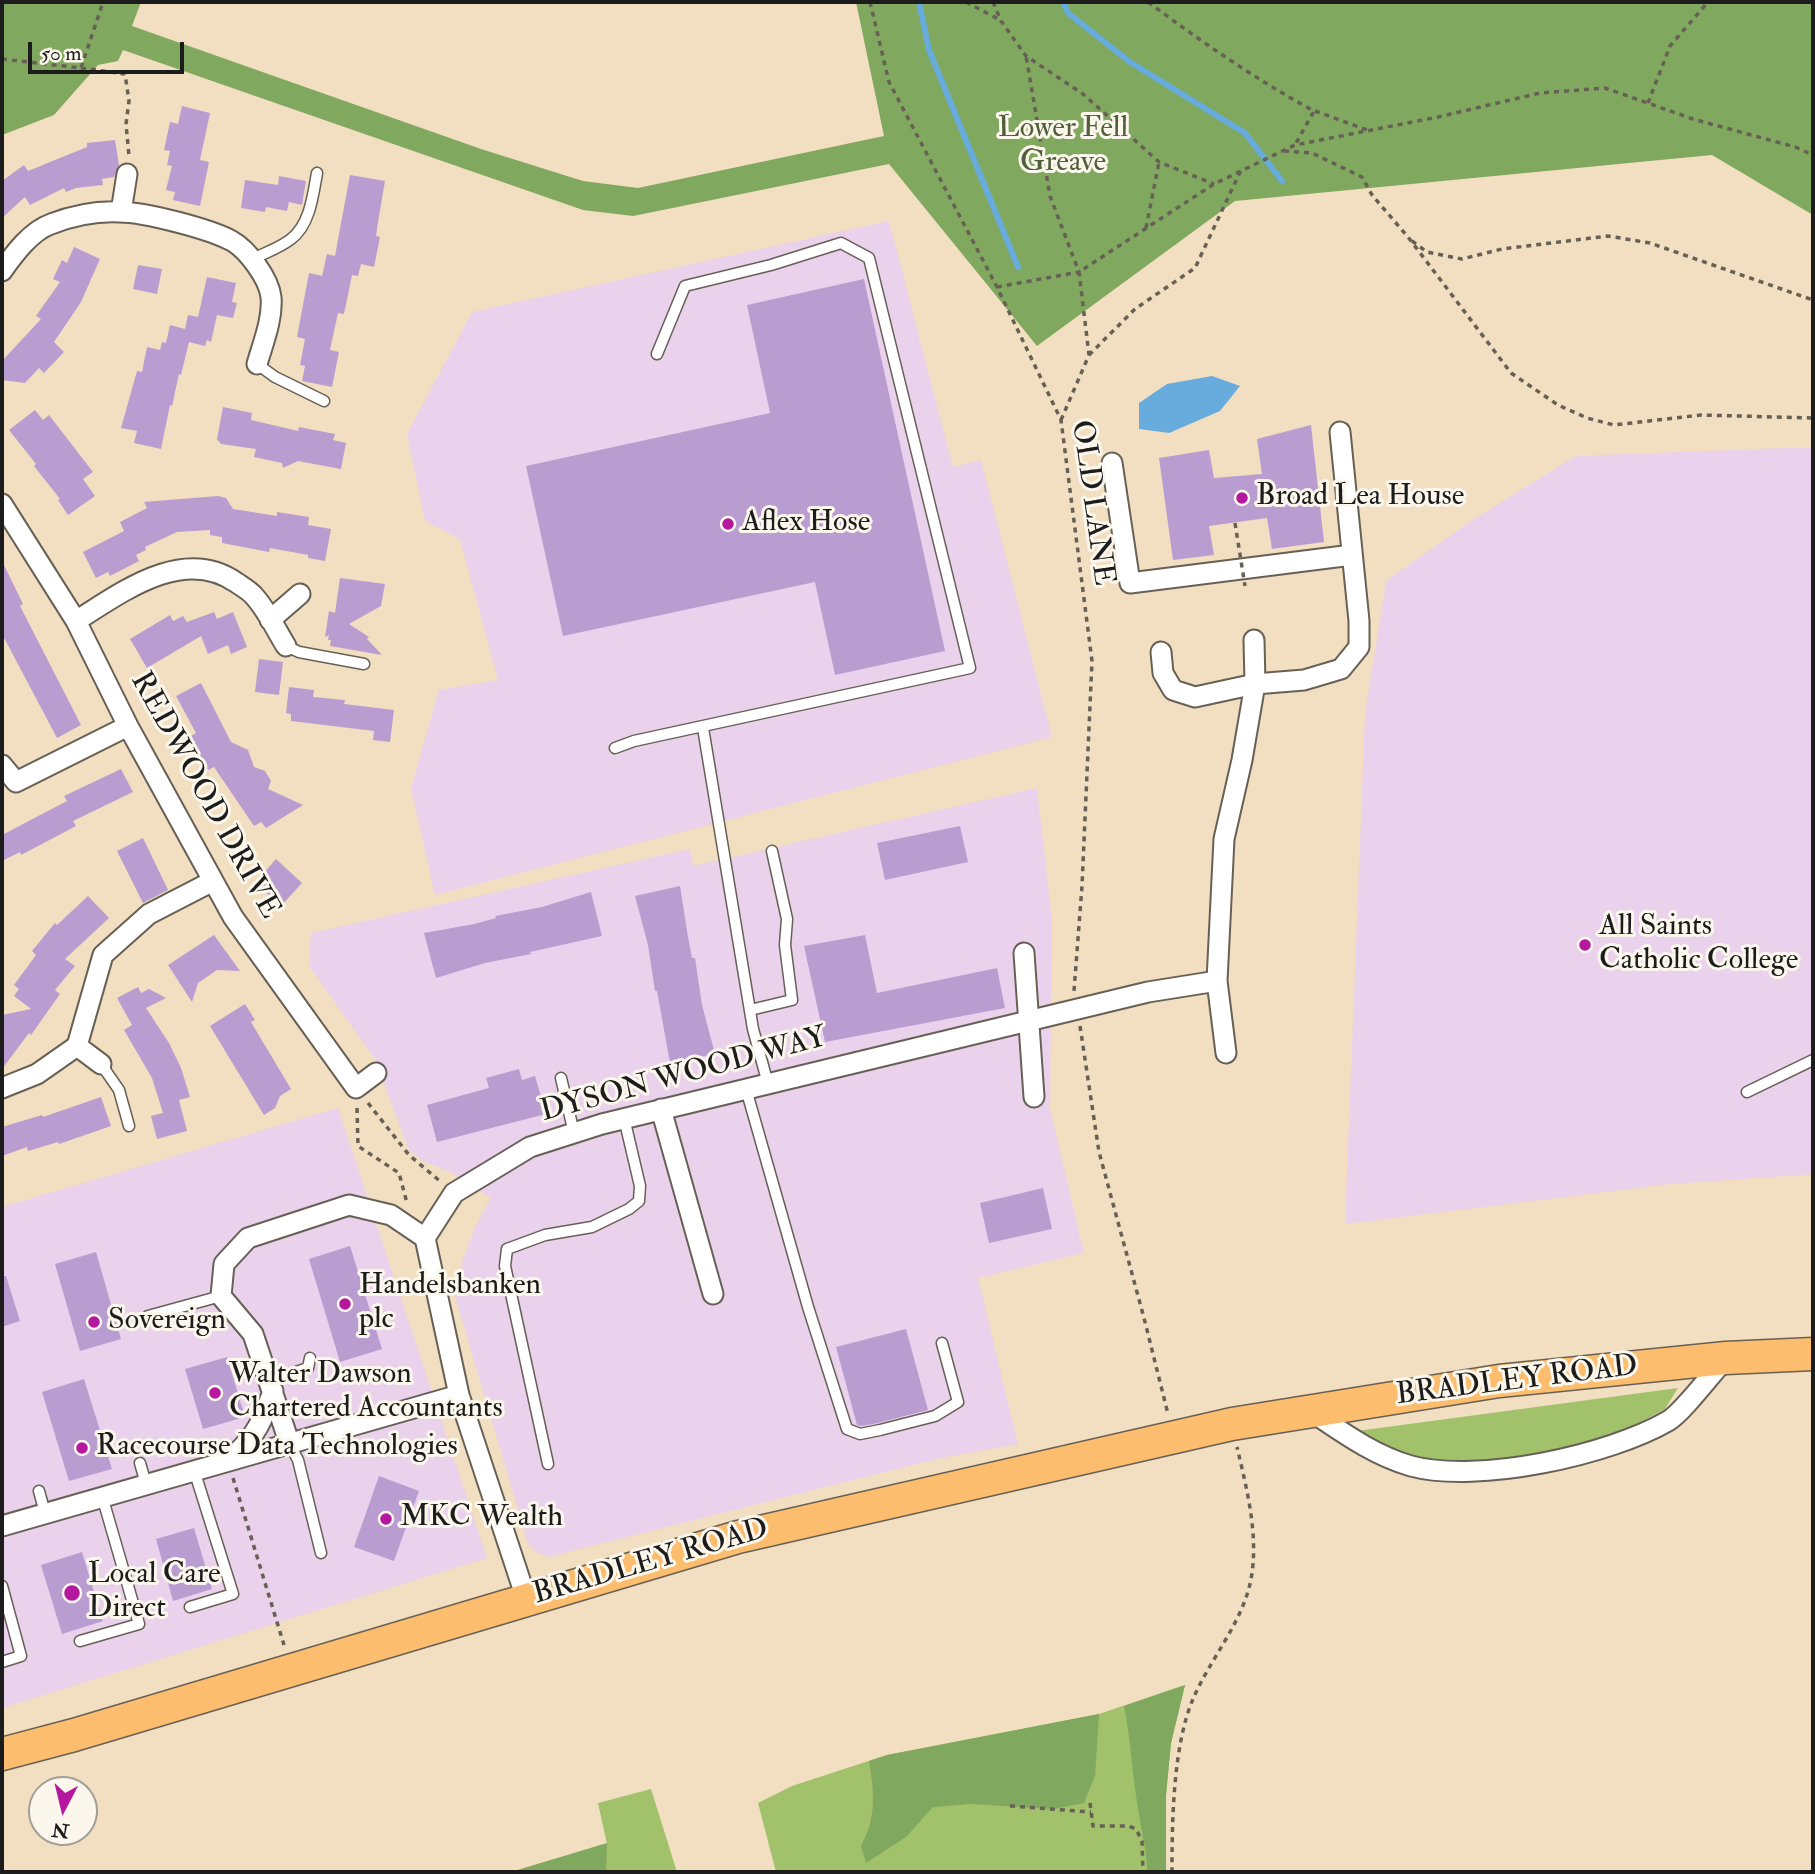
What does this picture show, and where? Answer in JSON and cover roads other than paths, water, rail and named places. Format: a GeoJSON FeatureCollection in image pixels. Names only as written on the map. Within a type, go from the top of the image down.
{"type":"FeatureCollection","features":[{"type":"Feature","properties":{"kind":"main road","name":"BRADLEY ROAD"},"geometry":{"type":"LineString","coordinates":[[2,1754],[738,1537],[1173,1437],[1309,1410],[1499,1381],[1726,1358],[1813,1354]]}},
{"type":"Feature","properties":{"kind":"street"},"geometry":{"type":"LineString","coordinates":[[121,212],[127,174]]}},
{"type":"Feature","properties":{"kind":"street"},"geometry":{"type":"LineString","coordinates":[[2,271],[30,239],[49,224],[90,214],[121,212],[164,220],[218,235],[233,242],[251,260],[265,280],[271,295],[270,318],[257,364]]}},
{"type":"Feature","properties":{"kind":"street"},"geometry":{"type":"LineString","coordinates":[[1161,652],[1163,673],[1173,690],[1195,697],[1255,684],[1304,680],[1340,669],[1359,647],[1352,555],[1349,456],[1340,432]]}},
{"type":"Feature","properties":{"kind":"street"},"geometry":{"type":"LineString","coordinates":[[1112,463],[1130,583],[1352,555]]}},
{"type":"Feature","properties":{"kind":"street","name":"REDWOOD DRIVE"},"geometry":{"type":"LineString","coordinates":[[2,505],[76,621],[128,726],[233,917],[356,1088],[376,1073]]}},
{"type":"Feature","properties":{"kind":"street"},"geometry":{"type":"LineString","coordinates":[[76,621],[124,591],[162,574],[184,569],[210,570],[230,578],[254,595],[286,646]]}},
{"type":"Feature","properties":{"kind":"street"},"geometry":{"type":"LineString","coordinates":[[270,620],[300,594]]}},
{"type":"Feature","properties":{"kind":"street"},"geometry":{"type":"LineString","coordinates":[[1226,1054],[1217,982],[1224,839],[1242,760],[1255,684],[1254,640]]}},
{"type":"Feature","properties":{"kind":"street"},"geometry":{"type":"LineString","coordinates":[[2,765],[16,782],[128,726]]}},
{"type":"Feature","properties":{"kind":"street"},"geometry":{"type":"LineString","coordinates":[[2,1088],[37,1074],[77,1046],[103,955],[149,914],[213,881]]}},
{"type":"Feature","properties":{"kind":"street"},"geometry":{"type":"LineString","coordinates":[[1024,953],[1034,1097]]}},
{"type":"Feature","properties":{"kind":"street","name":"DYSON WOOD WAY"},"geometry":{"type":"LineString","coordinates":[[420,1235],[454,1193],[530,1147],[574,1133],[624,1118],[1148,992],[1217,982]]}},
{"type":"Feature","properties":{"kind":"street"},"geometry":{"type":"LineString","coordinates":[[77,1046],[102,1064]]}},
{"type":"Feature","properties":{"kind":"street"},"geometry":{"type":"LineString","coordinates":[[661,1109],[713,1294]]}},
{"type":"Feature","properties":{"kind":"street"},"geometry":{"type":"LineString","coordinates":[[289,1442],[253,1334],[221,1296],[224,1264],[248,1238],[349,1205],[391,1215],[420,1235],[459,1395],[526,1598]]}},
{"type":"Feature","properties":{"kind":"street","name":"BRADLEY ROAD"},"geometry":{"type":"LineString","coordinates":[[1309,1410],[1368,1449],[1412,1466],[1462,1471],[1525,1467],[1604,1449],[1671,1420],[1726,1358]]}},
{"type":"Feature","properties":{"kind":"street"},"geometry":{"type":"LineString","coordinates":[[227,1460],[248,1443],[263,1421],[271,1386]]}},
{"type":"Feature","properties":{"kind":"street"},"geometry":{"type":"LineString","coordinates":[[2,1526],[459,1395]]}},
{"type":"Feature","properties":{"kind":"lane"},"geometry":{"type":"LineString","coordinates":[[251,260],[292,239],[301,229],[310,208],[317,173]]}},
{"type":"Feature","properties":{"kind":"lane"},"geometry":{"type":"LineString","coordinates":[[615,748],[634,741],[970,668],[869,258],[841,243],[771,265],[685,286],[657,354]]}},
{"type":"Feature","properties":{"kind":"lane"},"geometry":{"type":"LineString","coordinates":[[257,364],[275,377],[324,401]]}},
{"type":"Feature","properties":{"kind":"lane"},"geometry":{"type":"LineString","coordinates":[[286,646],[299,652],[364,664]]}},
{"type":"Feature","properties":{"kind":"lane"},"geometry":{"type":"LineString","coordinates":[[703,728],[750,1010],[768,1084]]}},
{"type":"Feature","properties":{"kind":"lane"},"geometry":{"type":"LineString","coordinates":[[750,1010],[792,1000],[785,944],[787,919],[772,851]]}},
{"type":"Feature","properties":{"kind":"lane"},"geometry":{"type":"LineString","coordinates":[[1747,1092],[1813,1060]]}},
{"type":"Feature","properties":{"kind":"lane"},"geometry":{"type":"LineString","coordinates":[[102,1064],[118,1090],[129,1126]]}},
{"type":"Feature","properties":{"kind":"lane"},"geometry":{"type":"LineString","coordinates":[[561,1078],[574,1133]]}},
{"type":"Feature","properties":{"kind":"lane"},"geometry":{"type":"LineString","coordinates":[[746,1089],[808,1307],[847,1429],[860,1434],[935,1416],[958,1402],[942,1343]]}},
{"type":"Feature","properties":{"kind":"lane"},"geometry":{"type":"LineString","coordinates":[[548,1465],[505,1266],[507,1249],[545,1235],[592,1227],[629,1209],[639,1201],[640,1186],[624,1118]]}},
{"type":"Feature","properties":{"kind":"lane"},"geometry":{"type":"LineString","coordinates":[[148,1316],[221,1296]]}},
{"type":"Feature","properties":{"kind":"lane"},"geometry":{"type":"LineString","coordinates":[[271,1386],[308,1368],[310,1358]]}},
{"type":"Feature","properties":{"kind":"lane"},"geometry":{"type":"LineString","coordinates":[[289,1442],[298,1460],[321,1553]]}},
{"type":"Feature","properties":{"kind":"lane"},"geometry":{"type":"LineString","coordinates":[[140,1463],[146,1484]]}},
{"type":"Feature","properties":{"kind":"lane"},"geometry":{"type":"LineString","coordinates":[[190,1606],[233,1594],[194,1469]]}},
{"type":"Feature","properties":{"kind":"lane"},"geometry":{"type":"LineString","coordinates":[[39,1491],[45,1513]]}},
{"type":"Feature","properties":{"kind":"lane"},"geometry":{"type":"LineString","coordinates":[[80,1641],[139,1624],[102,1496]]}},
{"type":"Feature","properties":{"kind":"lane"},"geometry":{"type":"LineString","coordinates":[[2,1586],[21,1656],[2,1662]]}},
{"type":"Feature","properties":{"kind":"water"},"geometry":{"type":"Polygon","coordinates":[[[1212,376],[1240,386],[1220,411],[1169,433],[1139,429],[1139,403],[1167,384],[1212,376]]]}},
{"type":"Feature","properties":{"kind":"waterway"},"geometry":{"type":"LineString","coordinates":[[919,2],[929,50],[1018,267]]}},
{"type":"Feature","properties":{"kind":"waterway"},"geometry":{"type":"LineString","coordinates":[[1063,2],[1068,13],[1130,62],[1245,133],[1282,181]]}},
{"type":"Feature","properties":{"kind":"place","name":"Broad Lea House"},"geometry":{"type":"Point","coordinates":[1242,498]}},
{"type":"Feature","properties":{"kind":"place","name":"Aflex Hose"},"geometry":{"type":"Point","coordinates":[728,524]}},
{"type":"Feature","properties":{"kind":"place","name":"All Saints Catholic College"},"geometry":{"type":"Point","coordinates":[1585,945]}},
{"type":"Feature","properties":{"kind":"place","name":"Handelsbanken plc"},"geometry":{"type":"Point","coordinates":[345,1304]}},
{"type":"Feature","properties":{"kind":"place","name":"Sovereign"},"geometry":{"type":"Point","coordinates":[94,1322]}},
{"type":"Feature","properties":{"kind":"place","name":"Walter Dawson Chartered Accountants"},"geometry":{"type":"Point","coordinates":[215,1393]}},
{"type":"Feature","properties":{"kind":"place","name":"Racecourse Data Technologies"},"geometry":{"type":"Point","coordinates":[82,1448]}},
{"type":"Feature","properties":{"kind":"place","name":"MKC Wealth"},"geometry":{"type":"Point","coordinates":[386,1519]}},
{"type":"Feature","properties":{"kind":"place","name":"Local Care Direct"},"geometry":{"type":"Point","coordinates":[72,1593]}},
{"type":"Feature","properties":{"kind":"park label","name":"Lower Fell Greave"},"geometry":{"type":"Point","coordinates":[1063,147]}}]}
